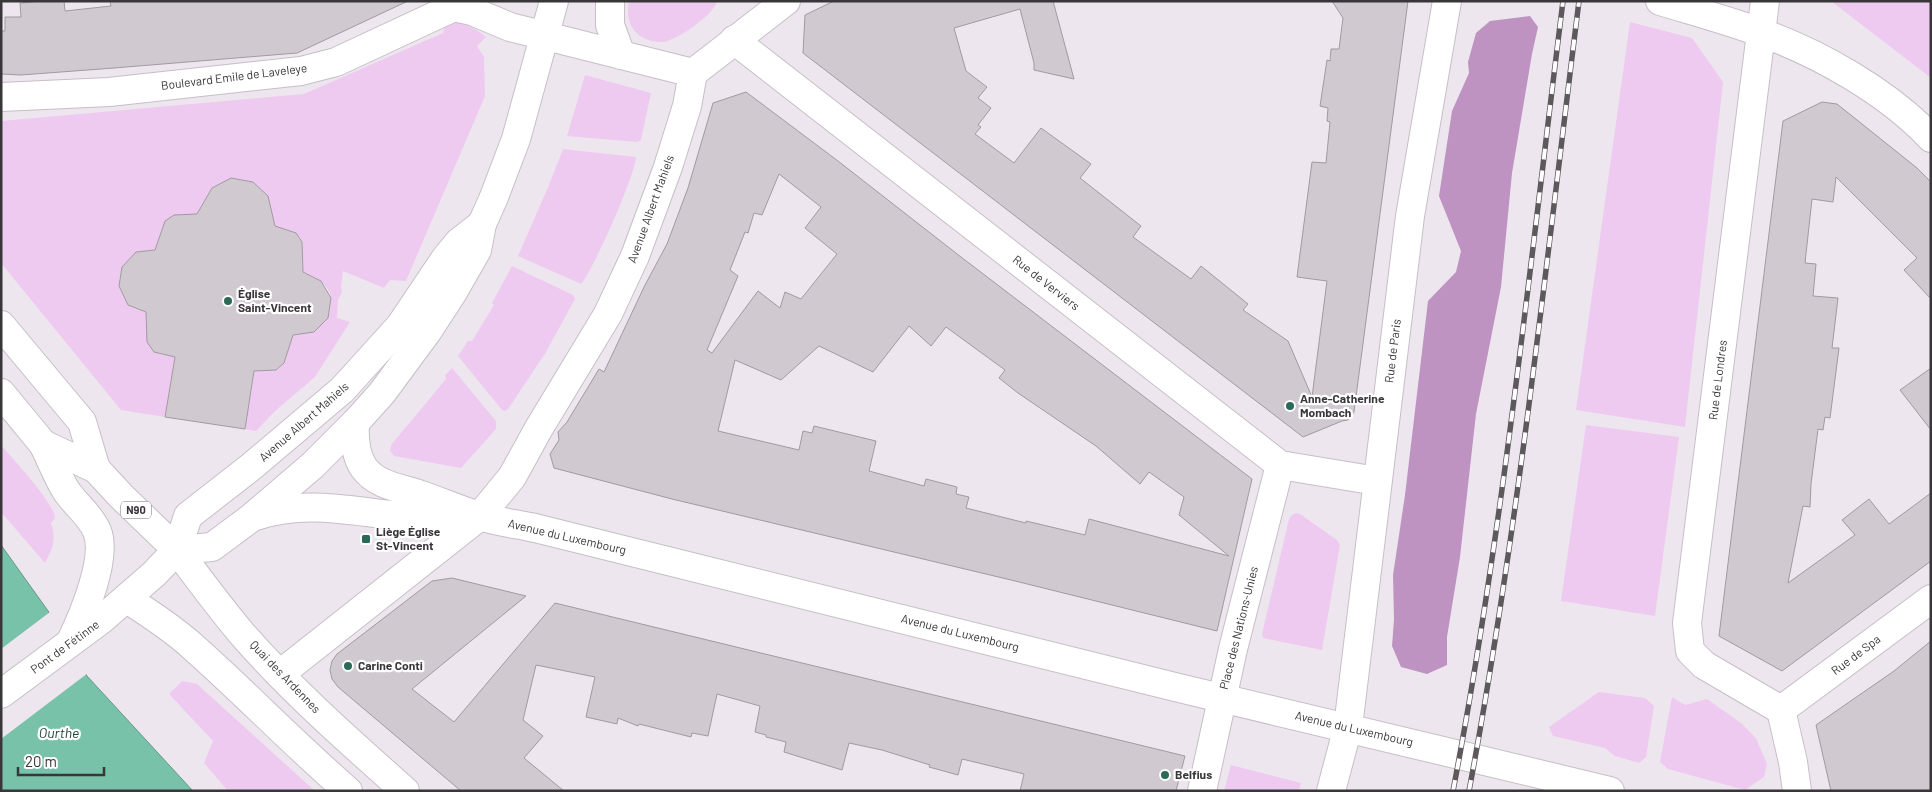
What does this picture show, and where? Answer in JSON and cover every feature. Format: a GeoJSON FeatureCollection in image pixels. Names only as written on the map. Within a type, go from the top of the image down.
{"type":"FeatureCollection","features":[{"type":"Feature","properties":{"kind":"street","name":"Avenue Albert Mahiels"},"geometry":{"type":"LineString","coordinates":[[482,224],[459,242],[400,326],[342,390],[252,466],[188,516],[177,550],[212,547],[250,518],[313,466],[355,424],[406,363],[453,292],[477,250],[482,224],[516,139],[546,36],[554,1]]}},
{"type":"Feature","properties":{"kind":"street"},"geometry":{"type":"LineString","coordinates":[[610,1],[610,25],[620,54]]}},
{"type":"Feature","properties":{"kind":"street"},"geometry":{"type":"LineString","coordinates":[[693,73],[786,1]]}},
{"type":"Feature","properties":{"kind":"street","name":"Rue de Paris"},"geometry":{"type":"LineString","coordinates":[[1332,791],[1348,727],[1410,216],[1447,1]]}},
{"type":"Feature","properties":{"kind":"street"},"geometry":{"type":"LineString","coordinates":[[1660,1],[1760,32],[1821,58],[1867,86],[1917,123],[1931,138]]}},
{"type":"Feature","properties":{"kind":"street","name":"Rue de Londres"},"geometry":{"type":"LineString","coordinates":[[1765,1],[1687,624],[1690,651],[1704,665],[1781,710]]}},
{"type":"Feature","properties":{"kind":"street","name":"Boulevard Emile de Laveleye"},"geometry":{"type":"LineString","coordinates":[[1,97],[109,92],[301,71],[336,62],[457,4],[510,27],[693,73]]}},
{"type":"Feature","properties":{"kind":"street","name":"Rue de Verviers"},"geometry":{"type":"LineString","coordinates":[[734,40],[1280,465],[1377,481]]}},
{"type":"Feature","properties":{"kind":"street","name":"Avenue Albert Mahiels"},"geometry":{"type":"LineString","coordinates":[[280,674],[480,516],[512,477],[539,428],[608,314],[635,256],[668,167],[689,100],[693,73]]}},
{"type":"Feature","properties":{"kind":"street"},"geometry":{"type":"LineString","coordinates":[[1,325],[82,422],[96,468]]}},
{"type":"Feature","properties":{"kind":"street","name":"N90"},"geometry":{"type":"LineString","coordinates":[[1,393],[43,444],[96,468],[121,496],[177,550]]}},
{"type":"Feature","properties":{"kind":"street","name":"Avenue du Luxembourg"},"geometry":{"type":"LineString","coordinates":[[355,424],[354,439],[360,461],[365,469],[375,478],[390,486],[480,516],[1610,791]]}},
{"type":"Feature","properties":{"kind":"street"},"geometry":{"type":"LineString","coordinates":[[43,444],[67,492],[89,517],[98,533],[99,545],[95,577],[89,602],[71,641]]}},
{"type":"Feature","properties":{"kind":"street","name":"Place des Nations-Unies"},"geometry":{"type":"LineString","coordinates":[[1202,791],[1222,698],[1280,465]]}},
{"type":"Feature","properties":{"kind":"street","name":"Avenue Albert Mahiels"},"geometry":{"type":"LineString","coordinates":[[250,518],[271,511],[327,507],[415,517],[480,516]]}},
{"type":"Feature","properties":{"kind":"street","name":"Pont de Fétinne"},"geometry":{"type":"LineString","coordinates":[[1,694],[127,598],[177,550]]}},
{"type":"Feature","properties":{"kind":"street","name":"Quai des Ardennes"},"geometry":{"type":"LineString","coordinates":[[177,550],[243,635],[280,674],[336,729],[406,791]]}},
{"type":"Feature","properties":{"kind":"street"},"geometry":{"type":"LineString","coordinates":[[127,598],[163,622],[192,646],[305,754],[348,791]]}},
{"type":"Feature","properties":{"kind":"street","name":"Rue de Spa"},"geometry":{"type":"LineString","coordinates":[[1781,710],[1931,599]]}},
{"type":"Feature","properties":{"kind":"street"},"geometry":{"type":"LineString","coordinates":[[1781,710],[1793,762],[1797,791]]}},
{"type":"Feature","properties":{"kind":"shaded area"},"geometry":{"type":"Polygon","coordinates":[[[629,1],[717,1],[709,13],[694,26],[668,41],[662,42],[646,39],[634,31],[629,18],[629,1]]]}},
{"type":"Feature","properties":{"kind":"shaded area"},"geometry":{"type":"Polygon","coordinates":[[[1831,1],[1931,2],[1931,78],[1831,1]]]}},
{"type":"Feature","properties":{"kind":"shaded area"},"geometry":{"type":"Polygon","coordinates":[[[1530,16],[1538,27],[1512,173],[1501,287],[1476,414],[1460,557],[1447,637],[1447,665],[1427,674],[1401,667],[1392,646],[1394,619],[1393,575],[1405,495],[1428,301],[1456,272],[1461,251],[1439,196],[1452,111],[1469,73],[1468,62],[1476,33],[1490,21],[1530,16]]]}},
{"type":"Feature","properties":{"kind":"shaded area"},"geometry":{"type":"Polygon","coordinates":[[[445,22],[457,22],[467,25],[486,37],[477,46],[484,57],[485,96],[406,281],[390,280],[384,288],[343,271],[342,292],[338,300],[337,318],[350,322],[315,377],[275,411],[256,431],[245,429],[256,363],[276,370],[284,363],[288,352],[283,343],[288,334],[328,318],[331,297],[326,287],[318,279],[297,271],[295,263],[303,247],[298,235],[286,230],[274,235],[268,196],[253,182],[231,178],[212,188],[201,206],[199,218],[179,215],[168,219],[161,231],[155,250],[136,252],[122,267],[119,286],[128,305],[152,315],[154,322],[147,334],[147,340],[151,348],[154,352],[166,355],[176,351],[165,417],[121,410],[1,263],[1,121],[304,94],[443,33],[445,22]]]}},
{"type":"Feature","properties":{"kind":"shaded area"},"geometry":{"type":"Polygon","coordinates":[[[1630,22],[1692,38],[1723,82],[1685,427],[1576,410],[1630,22]]]}},
{"type":"Feature","properties":{"kind":"shaded area"},"geometry":{"type":"Polygon","coordinates":[[[585,75],[651,93],[641,140],[637,142],[567,136],[585,75]]]}},
{"type":"Feature","properties":{"kind":"shaded area"},"geometry":{"type":"Polygon","coordinates":[[[563,149],[636,157],[629,182],[613,222],[595,261],[581,284],[518,256],[563,149]]]}},
{"type":"Feature","properties":{"kind":"shaded area"},"geometry":{"type":"Polygon","coordinates":[[[512,266],[573,295],[575,299],[546,352],[505,411],[502,410],[458,356],[468,341],[472,341],[494,305],[492,303],[512,266]]]}},
{"type":"Feature","properties":{"kind":"shaded area"},"geometry":{"type":"Polygon","coordinates":[[[452,368],[496,421],[496,429],[461,468],[394,456],[390,451],[391,445],[446,379],[445,375],[452,368]]]}},
{"type":"Feature","properties":{"kind":"shaded area"},"geometry":{"type":"Polygon","coordinates":[[[1586,425],[1679,437],[1655,616],[1561,601],[1586,425]]]}},
{"type":"Feature","properties":{"kind":"shaded area"},"geometry":{"type":"Polygon","coordinates":[[[1,445],[41,492],[53,511],[55,518],[51,523],[53,544],[45,563],[1,512],[1,445]]]}},
{"type":"Feature","properties":{"kind":"shaded area"},"geometry":{"type":"Polygon","coordinates":[[[1296,513],[1337,540],[1340,545],[1322,650],[1263,638],[1262,634],[1289,519],[1296,513]]]}},
{"type":"Feature","properties":{"kind":"shaded area"},"geometry":{"type":"Polygon","coordinates":[[[182,681],[197,684],[315,791],[228,791],[204,763],[213,741],[169,694],[182,681]]]}},
{"type":"Feature","properties":{"kind":"shaded area"},"geometry":{"type":"Polygon","coordinates":[[[1599,692],[1645,698],[1654,706],[1646,757],[1639,763],[1615,756],[1605,748],[1553,736],[1549,727],[1599,692]]]}},
{"type":"Feature","properties":{"kind":"shaded area"},"geometry":{"type":"Polygon","coordinates":[[[1672,697],[1685,705],[1707,699],[1741,723],[1756,738],[1767,764],[1764,777],[1745,790],[1668,769],[1660,762],[1672,697]]]}},
{"type":"Feature","properties":{"kind":"shaded area"},"geometry":{"type":"Polygon","coordinates":[[[1231,765],[1301,783],[1299,791],[1224,791],[1231,765]]]}},
{"type":"Feature","properties":{"kind":"water","name":"Ourthe"},"geometry":{"type":"Polygon","coordinates":[[[1,545],[51,615],[87,676],[193,791],[1,791],[1,545]]]}},
{"type":"Feature","properties":{"kind":"pier"},"geometry":{"type":"Polygon","coordinates":[[[50,612],[60,625],[88,673],[1,739],[1,649],[50,612]]]}},
{"type":"Feature","properties":{"kind":"building"},"geometry":{"type":"Polygon","coordinates":[[[64,1],[65,11],[111,6],[110,1],[408,1],[297,53],[21,75],[1,74],[1,31],[5,31],[5,17],[21,17],[20,3],[64,1]]]}},
{"type":"Feature","properties":{"kind":"building"},"geometry":{"type":"Polygon","coordinates":[[[834,1],[1053,1],[1074,79],[1034,70],[1034,63],[1020,9],[954,28],[966,71],[987,87],[978,98],[991,108],[978,125],[981,127],[975,134],[1014,163],[1041,128],[1091,164],[1080,178],[1141,226],[1133,237],[1191,279],[1201,266],[1248,304],[1243,310],[1288,341],[1312,397],[1327,281],[1297,277],[1312,162],[1326,163],[1330,122],[1327,121],[1328,108],[1320,106],[1327,60],[1330,61],[1331,49],[1339,49],[1343,18],[1332,1],[1408,1],[1354,412],[1348,420],[1303,437],[803,53],[805,15],[834,1]]]}},
{"type":"Feature","properties":{"kind":"building"},"geometry":{"type":"Polygon","coordinates":[[[746,92],[1252,479],[1217,631],[672,499],[554,468],[550,454],[559,440],[558,432],[567,422],[599,369],[604,372],[645,285],[667,244],[688,188],[713,103],[746,92]],[[779,174],[762,215],[754,213],[748,233],[745,232],[730,270],[738,276],[707,350],[712,353],[758,291],[780,308],[785,292],[801,299],[837,254],[805,228],[821,207],[779,174]],[[909,326],[873,372],[819,346],[781,380],[735,360],[718,431],[799,450],[803,431],[812,433],[814,426],[876,441],[869,471],[924,486],[926,479],[957,487],[956,494],[969,497],[966,508],[1085,535],[1089,519],[1229,556],[1179,515],[1184,497],[1149,472],[1140,484],[1096,446],[999,378],[1005,370],[946,327],[931,346],[909,326]]]}},
{"type":"Feature","properties":{"kind":"building"},"geometry":{"type":"Polygon","coordinates":[[[1822,102],[1837,104],[1917,168],[1931,182],[1931,299],[1904,270],[1917,258],[1836,177],[1833,202],[1812,199],[1805,263],[1816,264],[1813,296],[1838,298],[1832,348],[1839,348],[1830,418],[1825,417],[1823,430],[1818,429],[1810,507],[1803,506],[1788,583],[1855,535],[1842,520],[1869,499],[1889,524],[1931,493],[1931,561],[1782,671],[1719,636],[1783,121],[1822,102]]]}},
{"type":"Feature","properties":{"kind":"building","name":"Église Saint-Vincent"},"geometry":{"type":"Polygon","coordinates":[[[231,178],[253,182],[268,196],[275,226],[296,233],[302,242],[303,272],[321,281],[331,298],[328,318],[314,332],[293,335],[284,363],[276,370],[254,371],[245,429],[165,417],[175,357],[154,352],[147,342],[146,312],[128,305],[119,286],[122,267],[136,252],[155,250],[165,221],[174,215],[197,214],[212,188],[231,178]]]}},
{"type":"Feature","properties":{"kind":"building"},"geometry":{"type":"Polygon","coordinates":[[[1931,368],[1931,430],[1900,390],[1931,368]]]}},
{"type":"Feature","properties":{"kind":"building"},"geometry":{"type":"Polygon","coordinates":[[[452,578],[526,596],[412,689],[454,722],[555,603],[1185,756],[1176,791],[1020,791],[1024,774],[962,759],[958,775],[882,750],[849,743],[842,770],[784,752],[786,742],[755,732],[760,706],[717,694],[708,736],[692,733],[691,737],[639,724],[638,726],[618,718],[617,724],[586,717],[595,677],[536,665],[523,720],[543,736],[524,758],[564,791],[461,791],[338,687],[332,679],[330,670],[332,661],[337,654],[432,581],[452,578]]]}},
{"type":"Feature","properties":{"kind":"building"},"geometry":{"type":"Polygon","coordinates":[[[1931,641],[1931,791],[1831,791],[1816,725],[1894,671],[1931,641]]]}},
{"type":"Feature","properties":{"kind":"railway"},"geometry":{"type":"LineString","coordinates":[[1453,791],[1487,595],[1501,496],[1563,1]]}},
{"type":"Feature","properties":{"kind":"railway"},"geometry":{"type":"LineString","coordinates":[[1469,791],[1517,496],[1579,1]]}},
{"type":"Feature","properties":{"kind":"place","name":"Église Saint-Vincent"},"geometry":{"type":"Point","coordinates":[228,301]}},
{"type":"Feature","properties":{"kind":"place","name":"Anne-Catherine Mombach"},"geometry":{"type":"Point","coordinates":[1290,406]}},
{"type":"Feature","properties":{"kind":"place","name":"Liège Église St-Vincent"},"geometry":{"type":"Point","coordinates":[366,539]}},
{"type":"Feature","properties":{"kind":"place","name":"Carine Conti"},"geometry":{"type":"Point","coordinates":[348,666]}},
{"type":"Feature","properties":{"kind":"place","name":"Belfius"},"geometry":{"type":"Point","coordinates":[1165,775]}}]}
